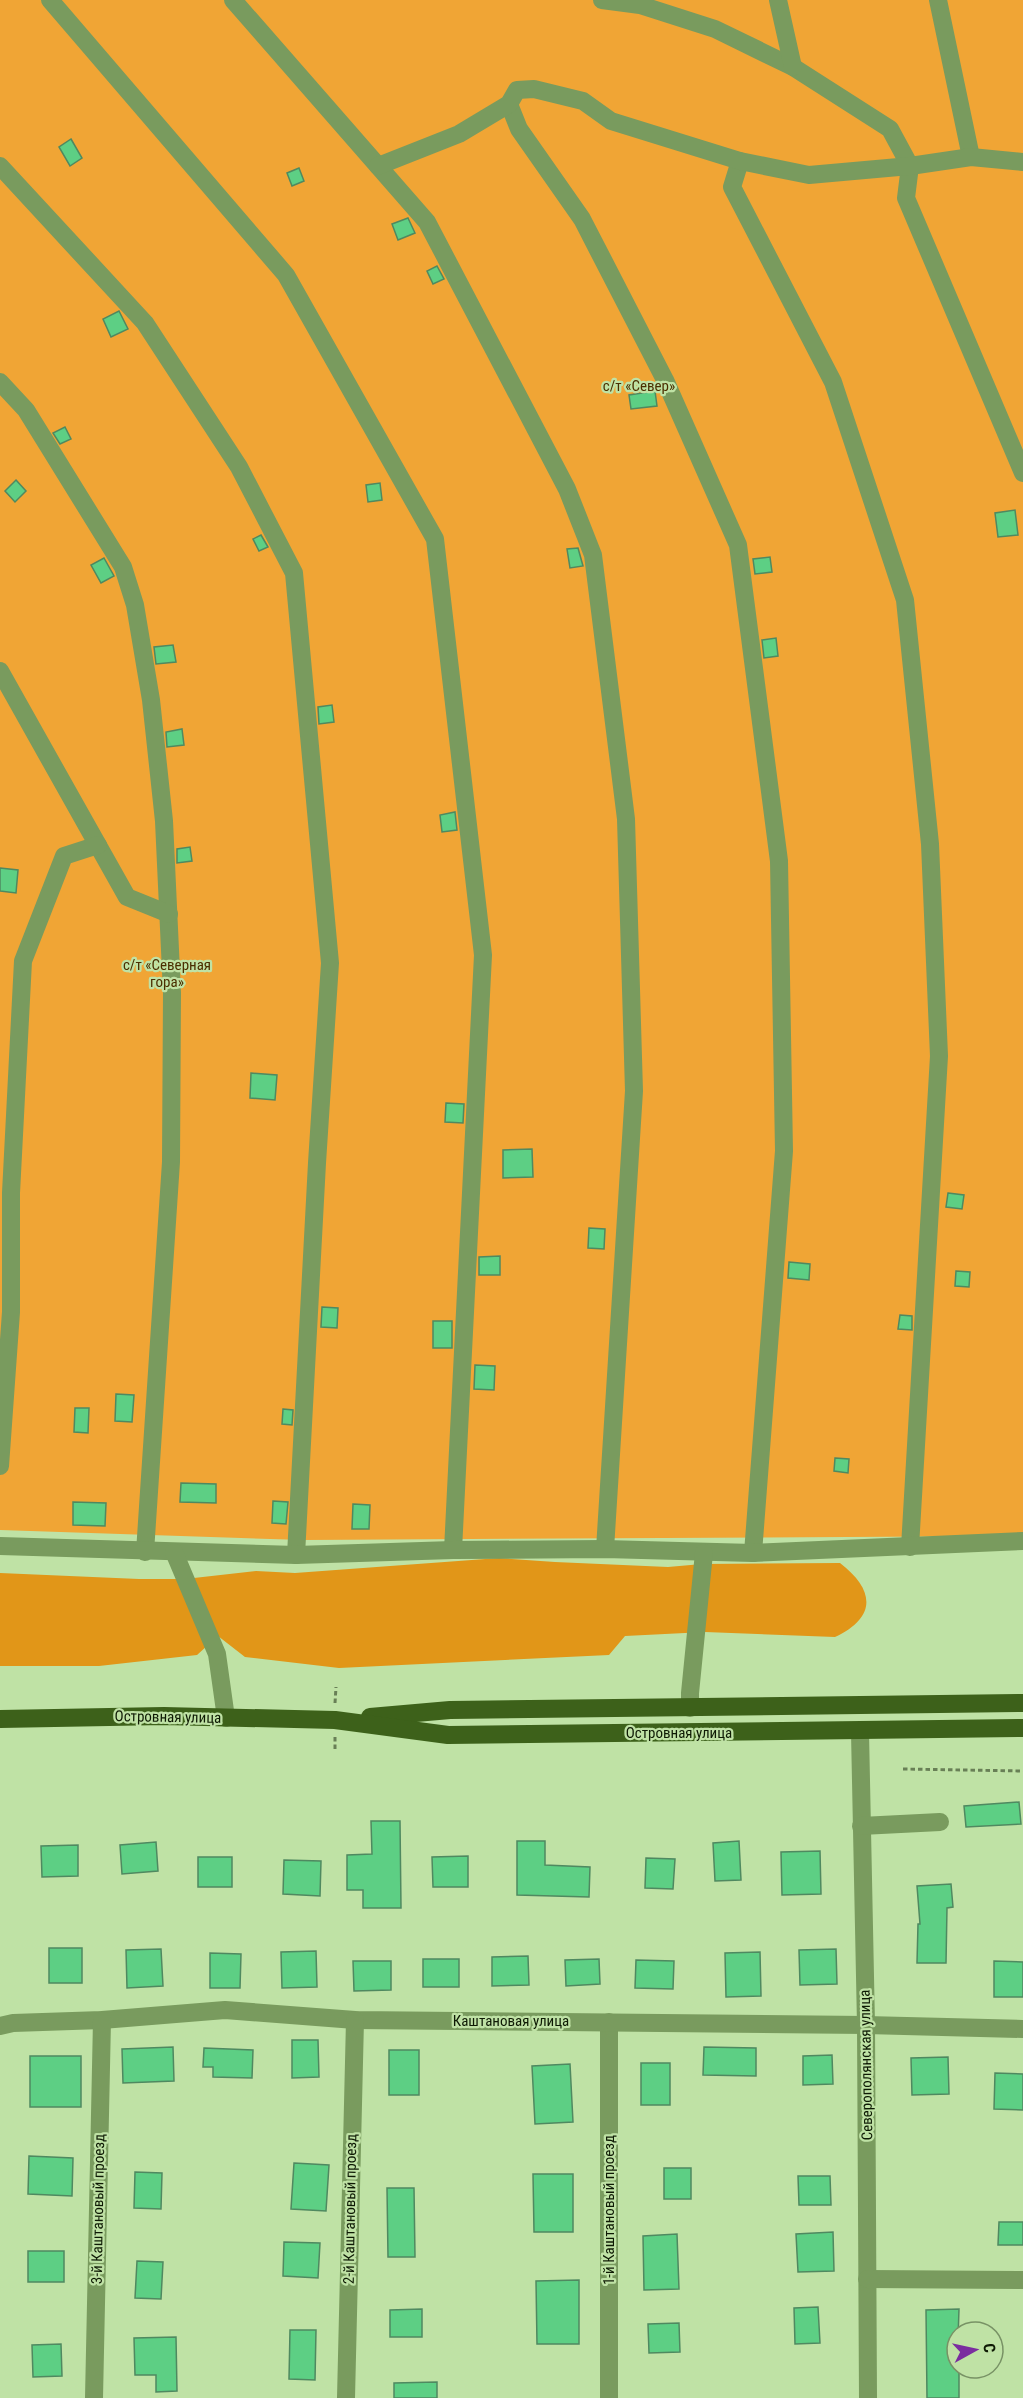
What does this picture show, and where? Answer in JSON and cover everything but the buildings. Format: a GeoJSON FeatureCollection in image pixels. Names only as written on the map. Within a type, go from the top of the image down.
{"type":"FeatureCollection","features":[{"type":"Feature","properties":{"kind":"main road","name":"Островная улица"},"geometry":{"type":"LineString","coordinates":[[0,1719],[153,1716],[335,1720],[450,1710],[1018,1703]]}},
{"type":"Feature","properties":{"kind":"main road","name":"Островная улица"},"geometry":{"type":"LineString","coordinates":[[335,1720],[448,1735],[1018,1729]]}},
{"type":"Feature","properties":{"kind":"street"},"geometry":{"type":"LineString","coordinates":[[50,0],[286,275],[435,539],[483,955],[453,1550]]}},
{"type":"Feature","properties":{"kind":"street"},"geometry":{"type":"LineString","coordinates":[[233,0],[428,222],[567,489],[593,555],[626,819],[634,1090],[605,1549]]}},
{"type":"Feature","properties":{"kind":"street"},"geometry":{"type":"LineString","coordinates":[[602,0],[639,2],[715,29],[793,68],[890,129],[910,166],[906,198],[1023,473]]}},
{"type":"Feature","properties":{"kind":"street"},"geometry":{"type":"LineString","coordinates":[[778,0],[793,68]]}},
{"type":"Feature","properties":{"kind":"street"},"geometry":{"type":"LineString","coordinates":[[938,0],[971,157]]}},
{"type":"Feature","properties":{"kind":"street"},"geometry":{"type":"LineString","coordinates":[[378,166],[459,134],[509,104],[517,90],[534,89],[583,101],[611,121],[740,161],[810,175],[910,166],[971,157],[1023,162]]}},
{"type":"Feature","properties":{"kind":"street"},"geometry":{"type":"LineString","coordinates":[[509,104],[519,129],[582,219],[666,380],[738,545],[778,861],[784,1151],[753,1554]]}},
{"type":"Feature","properties":{"kind":"street"},"geometry":{"type":"LineString","coordinates":[[740,161],[732,187],[833,382],[905,600],[930,844],[939,1056],[910,1547]]}},
{"type":"Feature","properties":{"kind":"street"},"geometry":{"type":"LineString","coordinates":[[0,166],[145,323],[238,467],[294,573],[330,963],[316,1162],[296,1555]]}},
{"type":"Feature","properties":{"kind":"street"},"geometry":{"type":"LineString","coordinates":[[0,382],[26,410],[123,567],[132,596],[151,700],[165,821],[172,993],[171,1162],[145,1552]]}},
{"type":"Feature","properties":{"kind":"street"},"geometry":{"type":"LineString","coordinates":[[0,671],[127,897],[169,914]]}},
{"type":"Feature","properties":{"kind":"street"},"geometry":{"type":"LineString","coordinates":[[0,1466],[11,1312],[11,1193],[23,961],[64,856],[98,845]]}},
{"type":"Feature","properties":{"kind":"street"},"geometry":{"type":"LineString","coordinates":[[0,1546],[296,1555],[453,1550],[605,1549],[753,1554],[1023,1541]]}},
{"type":"Feature","properties":{"kind":"street"},"geometry":{"type":"LineString","coordinates":[[174,1552],[217,1654],[226,1718]]}},
{"type":"Feature","properties":{"kind":"street"},"geometry":{"type":"LineString","coordinates":[[690,1708],[704,1553]]}},
{"type":"Feature","properties":{"kind":"street","name":"Северополянская улица"},"geometry":{"type":"LineString","coordinates":[[860,1732],[866,2025],[868,2398]]}},
{"type":"Feature","properties":{"kind":"street"},"geometry":{"type":"LineString","coordinates":[[861,1826],[940,1822]]}},
{"type":"Feature","properties":{"kind":"street","name":"Каштановая улица"},"geometry":{"type":"LineString","coordinates":[[0,2026],[13,2023],[102,2020],[225,2010],[355,2020],[866,2025],[1023,2029]]}},
{"type":"Feature","properties":{"kind":"street","name":"3-й Каштановый проезд"},"geometry":{"type":"LineString","coordinates":[[94,2398],[102,2020]]}},
{"type":"Feature","properties":{"kind":"street","name":"2-й Каштановый проезд"},"geometry":{"type":"LineString","coordinates":[[345,2398],[355,2020]]}},
{"type":"Feature","properties":{"kind":"street","name":"1-й Каштановый проезд"},"geometry":{"type":"LineString","coordinates":[[609,2022],[609,2398]]}},
{"type":"Feature","properties":{"kind":"street"},"geometry":{"type":"LineString","coordinates":[[867,2279],[1023,2280]]}},
{"type":"Feature","properties":{"kind":"path"},"geometry":{"type":"LineString","coordinates":[[903,1769],[1023,1771]]}},
{"type":"Feature","properties":{"kind":"green space","name":"с/т «Север»"},"geometry":{"type":"Polygon","coordinates":[[[0,0],[1023,0],[1023,1536],[303,1540],[0,1530],[0,0]]]}},
{"type":"Feature","properties":{"kind":"shaded area"},"geometry":{"type":"Polygon","coordinates":[[[499,1558],[668,1567],[702,1564],[840,1563],[860,1583],[865,1593],[866,1603],[864,1612],[858,1621],[835,1637],[705,1632],[625,1636],[609,1655],[339,1668],[245,1657],[218,1636],[197,1655],[99,1666],[0,1666],[0,1573],[185,1579],[256,1571],[295,1573],[499,1558]]]}},
{"type":"Feature","properties":{"kind":"park label","name":"с/т «Северная гора»"},"geometry":{"type":"Point","coordinates":[167,974]}}]}
